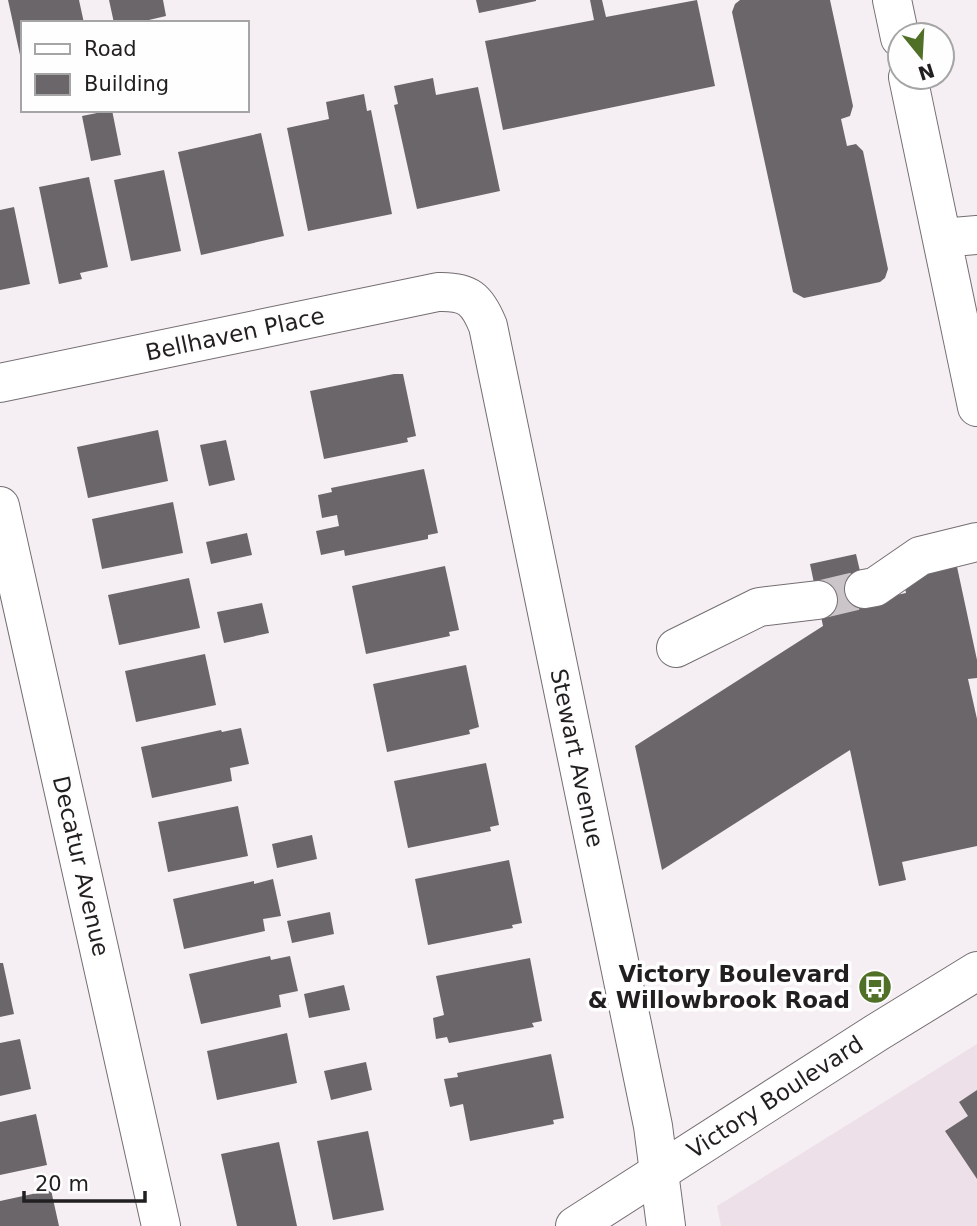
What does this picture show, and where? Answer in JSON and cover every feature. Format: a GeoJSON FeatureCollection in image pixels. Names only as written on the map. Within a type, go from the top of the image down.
{"type":"FeatureCollection","features":[{"type":"Feature","properties":{"kind":"street"},"geometry":{"type":"LineString","coordinates":[[892,0],[896,21]]}},
{"type":"Feature","properties":{"kind":"street"},"geometry":{"type":"LineString","coordinates":[[912,91],[959,236],[977,407]]}},
{"type":"Feature","properties":{"kind":"street","name":"Bellhaven Place"},"geometry":{"type":"LineString","coordinates":[[0,383],[438,292],[454,291],[470,296]]}},
{"type":"Feature","properties":{"kind":"street","name":"Stewart Avenue"},"geometry":{"type":"LineString","coordinates":[[470,296],[482,310],[491,340],[653,1126],[666,1226]]}},
{"type":"Feature","properties":{"kind":"street","name":"Decatur Avenue"},"geometry":{"type":"LineString","coordinates":[[0,506],[161,1226]]}},
{"type":"Feature","properties":{"kind":"street"},"geometry":{"type":"LineString","coordinates":[[864,590],[875,587],[920,556],[977,542]]}},
{"type":"Feature","properties":{"kind":"street"},"geometry":{"type":"LineString","coordinates":[[676,648],[759,607],[818,600]]}},
{"type":"Feature","properties":{"kind":"street","name":"Victory Boulevard"},"geometry":{"type":"LineString","coordinates":[[575,1226],[977,971]]}},
{"type":"Feature","properties":{"kind":"shaded area"},"geometry":{"type":"Polygon","coordinates":[[[977,1044],[977,1226],[721,1226],[717,1206],[977,1044]]]}},
{"type":"Feature","properties":{"kind":"building"},"geometry":{"type":"Polygon","coordinates":[[[8,0],[79,0],[84,21],[21,21],[20,55],[8,0]]]}},
{"type":"Feature","properties":{"kind":"building"},"geometry":{"type":"Polygon","coordinates":[[[109,0],[163,0],[166,16],[145,21],[114,21],[109,0]]]}},
{"type":"Feature","properties":{"kind":"building"},"geometry":{"type":"Polygon","coordinates":[[[476,0],[536,0],[536,1],[479,13],[476,0]]]}},
{"type":"Feature","properties":{"kind":"building"},"geometry":{"type":"Polygon","coordinates":[[[590,0],[602,0],[606,17],[697,0],[715,86],[503,130],[485,41],[594,20],[590,0]]]}},
{"type":"Feature","properties":{"kind":"building"},"geometry":{"type":"Polygon","coordinates":[[[740,0],[830,0],[853,106],[850,116],[841,119],[847,146],[856,144],[863,151],[888,269],[885,278],[880,282],[804,298],[793,292],[732,12],[740,0]]]}},
{"type":"Feature","properties":{"kind":"building"},"geometry":{"type":"Polygon","coordinates":[[[433,78],[436,95],[478,87],[500,191],[417,209],[394,105],[398,104],[394,86],[433,78]]]}},
{"type":"Feature","properties":{"kind":"building"},"geometry":{"type":"Polygon","coordinates":[[[364,94],[367,111],[371,110],[392,214],[308,231],[287,128],[329,119],[326,102],[364,94]]]}},
{"type":"Feature","properties":{"kind":"building"},"geometry":{"type":"Polygon","coordinates":[[[112,112],[121,155],[91,161],[82,116],[112,112]]]}},
{"type":"Feature","properties":{"kind":"building"},"geometry":{"type":"Polygon","coordinates":[[[261,133],[284,236],[201,255],[178,152],[261,133]]]}},
{"type":"Feature","properties":{"kind":"building"},"geometry":{"type":"Polygon","coordinates":[[[164,170],[181,251],[131,261],[114,180],[164,170]]]}},
{"type":"Feature","properties":{"kind":"building"},"geometry":{"type":"Polygon","coordinates":[[[89,177],[108,267],[80,273],[82,279],[59,284],[39,187],[89,177]]]}},
{"type":"Feature","properties":{"kind":"building"},"geometry":{"type":"Polygon","coordinates":[[[14,207],[30,284],[0,290],[0,210],[14,207]]]}},
{"type":"Feature","properties":{"kind":"building"},"geometry":{"type":"Polygon","coordinates":[[[403,374],[416,436],[407,438],[408,442],[324,459],[310,391],[403,374]]]}},
{"type":"Feature","properties":{"kind":"building"},"geometry":{"type":"Polygon","coordinates":[[[158,430],[168,481],[88,498],[77,447],[158,430]]]}},
{"type":"Feature","properties":{"kind":"building"},"geometry":{"type":"Polygon","coordinates":[[[226,440],[235,480],[209,486],[200,445],[226,440]]]}},
{"type":"Feature","properties":{"kind":"building"},"geometry":{"type":"Polygon","coordinates":[[[424,469],[438,533],[428,535],[428,539],[345,556],[344,550],[321,555],[316,531],[339,526],[337,515],[322,518],[318,495],[332,492],[331,488],[424,469]]]}},
{"type":"Feature","properties":{"kind":"building"},"geometry":{"type":"Polygon","coordinates":[[[173,502],[183,553],[102,569],[92,519],[173,502]]]}},
{"type":"Feature","properties":{"kind":"building"},"geometry":{"type":"Polygon","coordinates":[[[247,533],[252,555],[211,564],[206,542],[247,533]]]}},
{"type":"Feature","properties":{"kind":"building"},"geometry":{"type":"Polygon","coordinates":[[[856,554],[867,601],[906,593],[902,573],[956,562],[977,660],[977,678],[968,679],[977,719],[977,846],[902,862],[906,880],[879,886],[850,750],[662,870],[635,746],[823,626],[810,564],[856,554]]]}},
{"type":"Feature","properties":{"kind":"building"},"geometry":{"type":"Polygon","coordinates":[[[445,566],[459,630],[449,632],[450,636],[366,654],[352,586],[445,566]]]}},
{"type":"Feature","properties":{"kind":"building"},"geometry":{"type":"Polygon","coordinates":[[[189,578],[200,628],[119,645],[108,595],[189,578]]]}},
{"type":"Feature","properties":{"kind":"building"},"geometry":{"type":"Polygon","coordinates":[[[262,603],[269,633],[224,643],[217,612],[262,603]]]}},
{"type":"Feature","properties":{"kind":"building"},"geometry":{"type":"Polygon","coordinates":[[[205,654],[216,705],[136,722],[125,671],[205,654]]]}},
{"type":"Feature","properties":{"kind":"building"},"geometry":{"type":"Polygon","coordinates":[[[466,665],[479,727],[469,730],[470,734],[387,752],[373,684],[466,665]]]}},
{"type":"Feature","properties":{"kind":"building"},"geometry":{"type":"Polygon","coordinates":[[[241,728],[249,764],[230,768],[232,781],[152,798],[141,747],[241,728]]]}},
{"type":"Feature","properties":{"kind":"building"},"geometry":{"type":"Polygon","coordinates":[[[486,763],[499,825],[490,827],[491,831],[408,848],[394,781],[486,763]]]}},
{"type":"Feature","properties":{"kind":"building"},"geometry":{"type":"Polygon","coordinates":[[[238,806],[248,856],[168,872],[158,822],[238,806]]]}},
{"type":"Feature","properties":{"kind":"building"},"geometry":{"type":"Polygon","coordinates":[[[312,835],[317,859],[277,868],[272,844],[312,835]]]}},
{"type":"Feature","properties":{"kind":"building"},"geometry":{"type":"Polygon","coordinates":[[[509,860],[522,923],[512,925],[513,928],[428,945],[415,879],[509,860]]]}},
{"type":"Feature","properties":{"kind":"building"},"geometry":{"type":"Polygon","coordinates":[[[273,879],[281,916],[263,919],[265,931],[184,949],[173,899],[273,879]]]}},
{"type":"Feature","properties":{"kind":"building"},"geometry":{"type":"Polygon","coordinates":[[[330,912],[334,934],[292,943],[287,921],[330,912]]]}},
{"type":"Feature","properties":{"kind":"building"},"geometry":{"type":"Polygon","coordinates":[[[270,956],[271,960],[290,956],[298,991],[279,995],[281,1007],[201,1024],[189,974],[270,956]]]}},
{"type":"Feature","properties":{"kind":"building"},"geometry":{"type":"Polygon","coordinates":[[[530,958],[542,1021],[532,1023],[534,1027],[449,1043],[447,1037],[436,1039],[433,1018],[444,1015],[436,976],[530,958]]]}},
{"type":"Feature","properties":{"kind":"building"},"geometry":{"type":"Polygon","coordinates":[[[0,963],[3,963],[14,1014],[0,1017],[0,963]]]}},
{"type":"Feature","properties":{"kind":"building"},"geometry":{"type":"Polygon","coordinates":[[[344,985],[350,1010],[309,1018],[304,994],[344,985]]]}},
{"type":"Feature","properties":{"kind":"building"},"geometry":{"type":"Polygon","coordinates":[[[287,1033],[297,1083],[217,1100],[207,1051],[287,1033]]]}},
{"type":"Feature","properties":{"kind":"building"},"geometry":{"type":"Polygon","coordinates":[[[20,1039],[31,1089],[0,1096],[0,1043],[20,1039]]]}},
{"type":"Feature","properties":{"kind":"building"},"geometry":{"type":"Polygon","coordinates":[[[551,1054],[564,1118],[553,1120],[554,1124],[470,1141],[463,1104],[450,1107],[444,1079],[458,1077],[457,1073],[551,1054]]]}},
{"type":"Feature","properties":{"kind":"building"},"geometry":{"type":"Polygon","coordinates":[[[366,1062],[372,1090],[331,1100],[324,1071],[366,1062]]]}},
{"type":"Feature","properties":{"kind":"building"},"geometry":{"type":"Polygon","coordinates":[[[977,1090],[977,1179],[945,1131],[968,1116],[959,1102],[977,1090]]]}},
{"type":"Feature","properties":{"kind":"building"},"geometry":{"type":"Polygon","coordinates":[[[36,1114],[47,1165],[0,1175],[0,1122],[36,1114]]]}},
{"type":"Feature","properties":{"kind":"building"},"geometry":{"type":"Polygon","coordinates":[[[368,1131],[384,1210],[333,1220],[317,1141],[368,1131]]]}},
{"type":"Feature","properties":{"kind":"building"},"geometry":{"type":"Polygon","coordinates":[[[279,1142],[297,1226],[237,1226],[221,1154],[279,1142]]]}},
{"type":"Feature","properties":{"kind":"building"},"geometry":{"type":"Polygon","coordinates":[[[51,1190],[59,1226],[0,1226],[0,1201],[51,1190]]]}},
{"type":"Feature","properties":{"kind":"tunnel"},"geometry":{"type":"LineString","coordinates":[[818,600],[864,589]]}},
{"type":"Feature","properties":{"kind":"place","name":"Victory Boulevard & Willowbrook Road"},"geometry":{"type":"Point","coordinates":[875,987]}}]}
